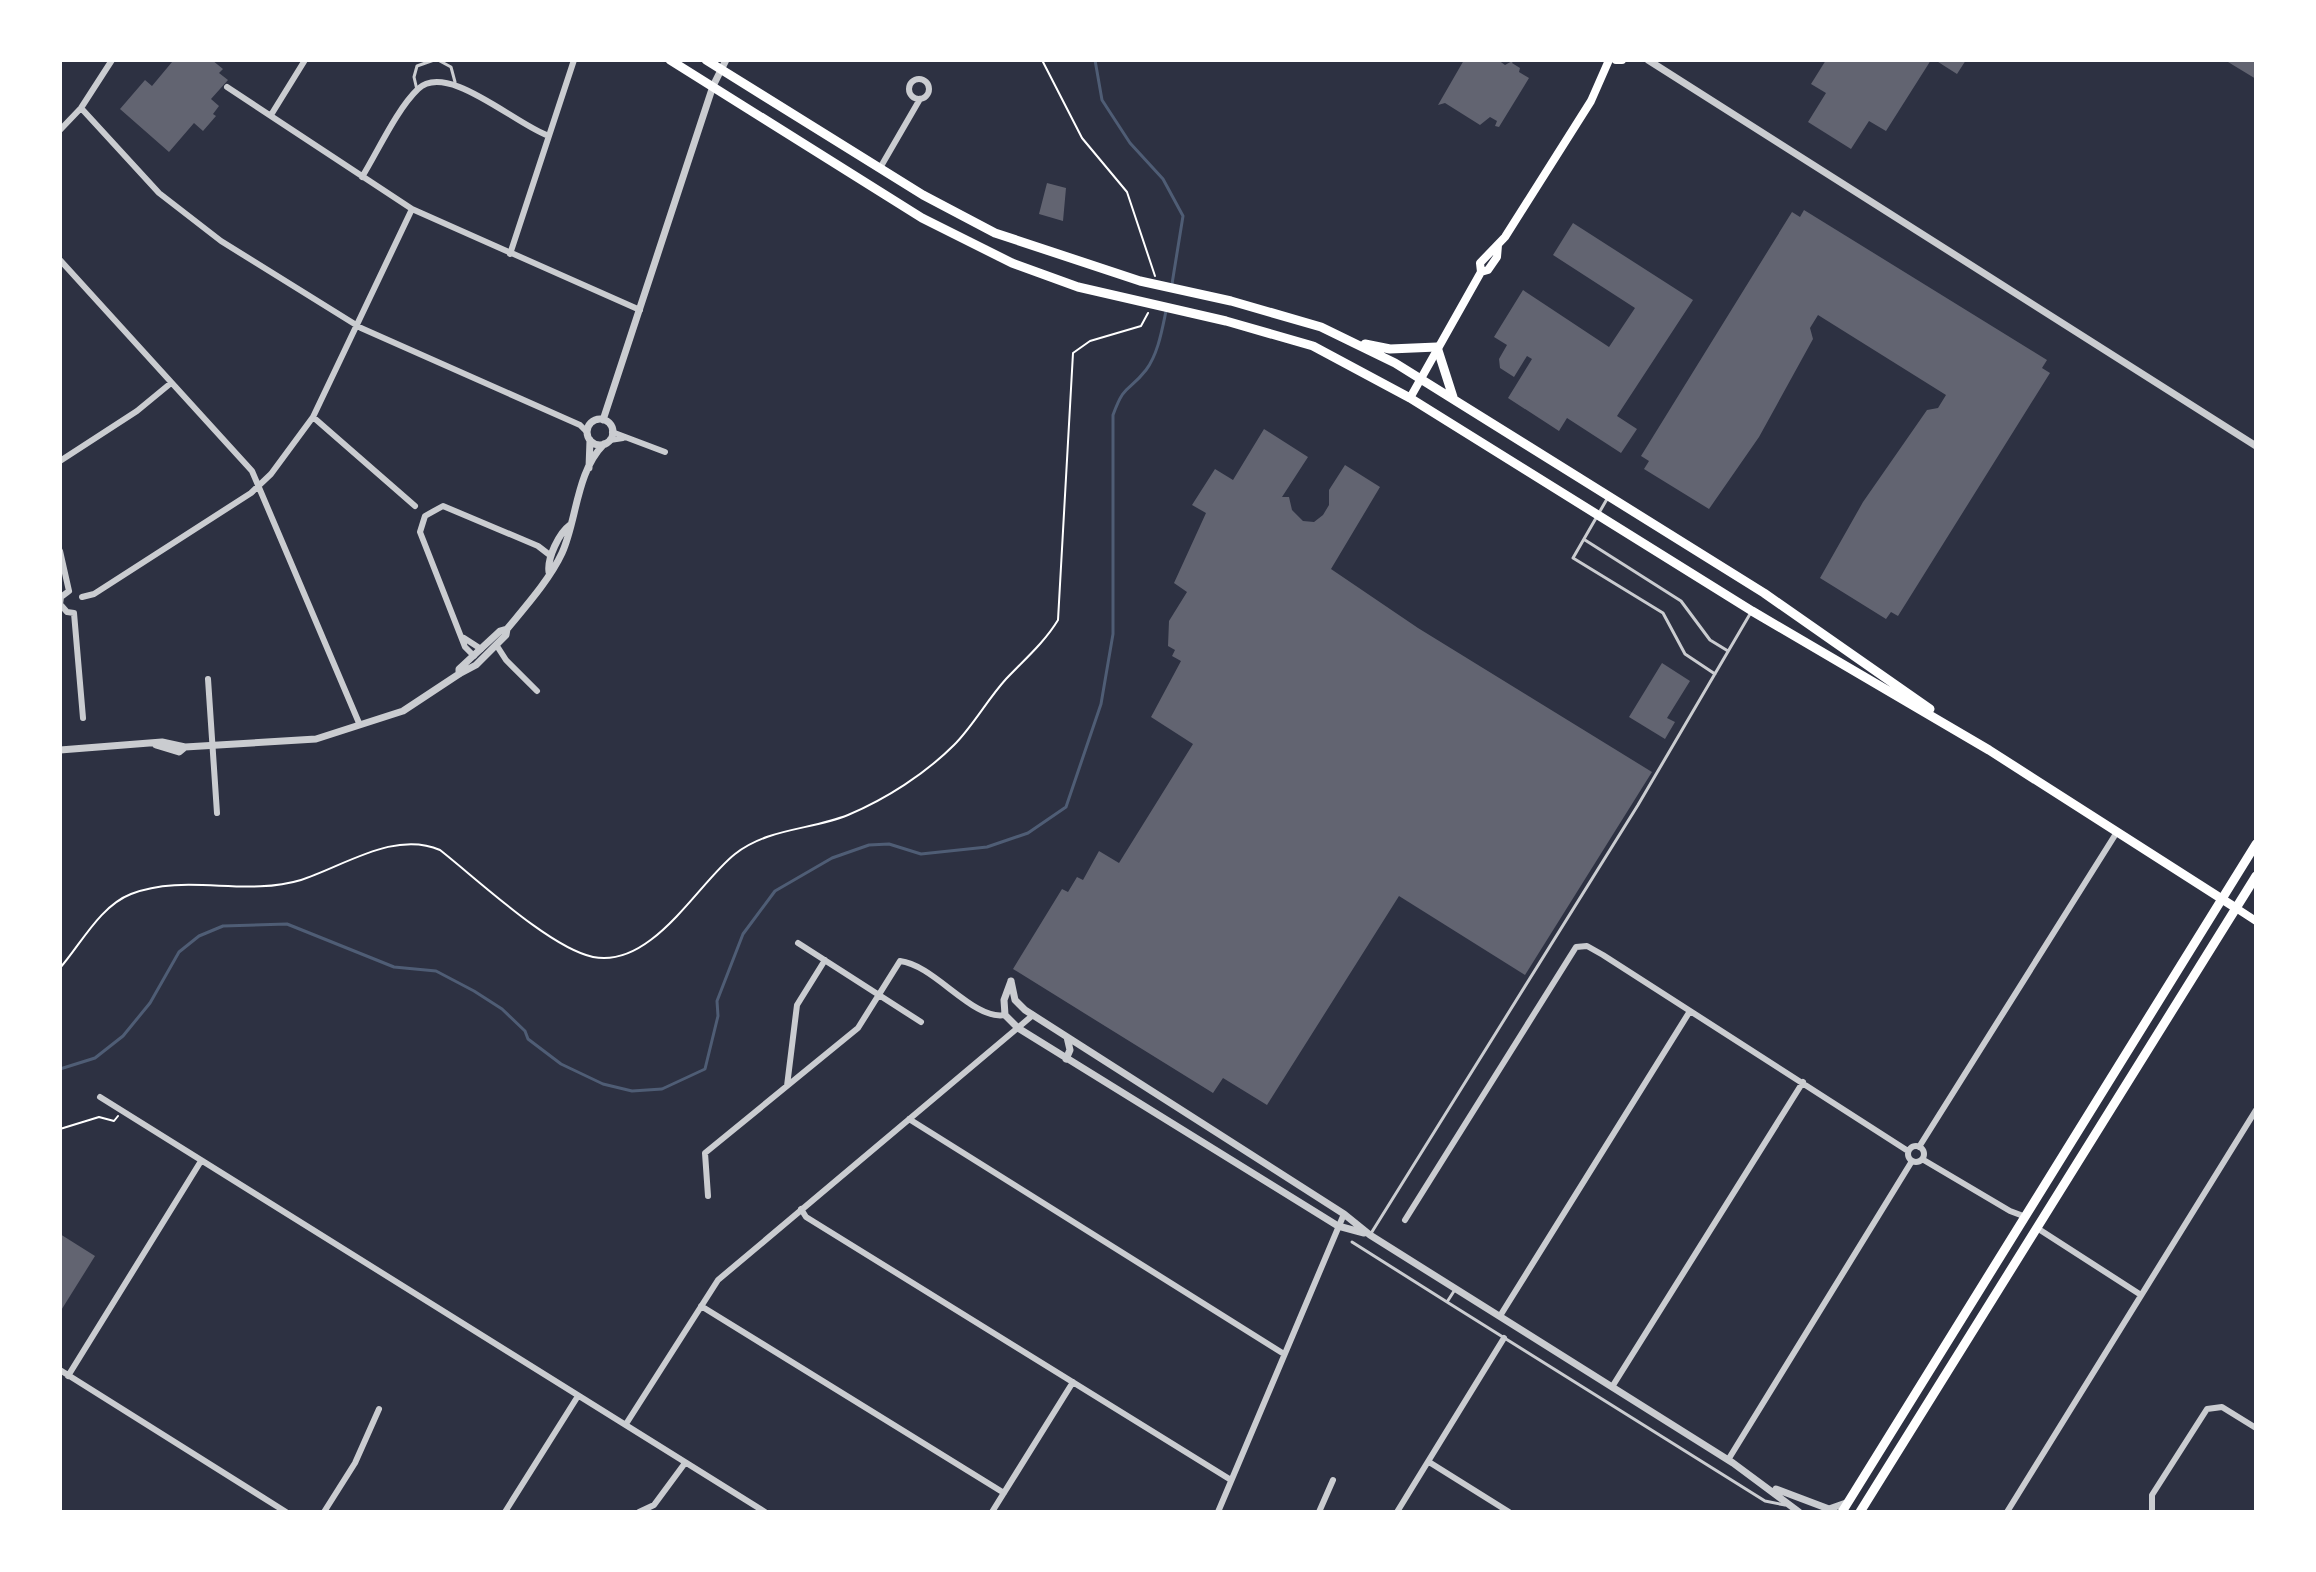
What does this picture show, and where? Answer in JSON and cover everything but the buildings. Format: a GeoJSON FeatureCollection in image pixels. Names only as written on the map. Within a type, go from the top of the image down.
{"type":"FeatureCollection","features":[{"type":"Feature","properties":{"kind":"main road"},"geometry":{"type":"LineString","coordinates":[[670,60],[967,242],[1078,287],[1226,321],[1313,346],[1410,398],[1752,611],[1989,750],[2256,921]]}},
{"type":"Feature","properties":{"kind":"main road"},"geometry":{"type":"LineString","coordinates":[[706,60],[724,65],[880,168],[995,233],[1140,281],[1231,301],[1321,327],[1421,377],[1764,593],[1989,750]]}},
{"type":"Feature","properties":{"kind":"main road"},"geometry":{"type":"LineString","coordinates":[[1410,398],[1481,272],[1480,263],[1498,245],[1591,101],[1609,60]]}},
{"type":"Feature","properties":{"kind":"main road"},"geometry":{"type":"LineString","coordinates":[[1616,60],[1622,60]]}},
{"type":"Feature","properties":{"kind":"main road"},"geometry":{"type":"LineString","coordinates":[[1226,321],[1231,301]]}},
{"type":"Feature","properties":{"kind":"main road"},"geometry":{"type":"LineString","coordinates":[[1351,341],[1390,349],[1437,347]]}},
{"type":"Feature","properties":{"kind":"main road"},"geometry":{"type":"LineString","coordinates":[[1437,347],[1453,397]]}},
{"type":"Feature","properties":{"kind":"main road"},"geometry":{"type":"LineString","coordinates":[[1752,611],[1764,593]]}},
{"type":"Feature","properties":{"kind":"main road"},"geometry":{"type":"LineString","coordinates":[[1842,1512],[2256,844]]}},
{"type":"Feature","properties":{"kind":"main road"},"geometry":{"type":"LineString","coordinates":[[1860,1512],[2256,876]]}},
{"type":"Feature","properties":{"kind":"main road"},"geometry":{"type":"LineString","coordinates":[[2127,1051],[2141,1060]]}},
{"type":"Feature","properties":{"kind":"main road"},"geometry":{"type":"LineString","coordinates":[[1935,1362],[1948,1371]]}},
{"type":"Feature","properties":{"kind":"street"},"geometry":{"type":"LineString","coordinates":[[60,130],[81,108],[112,60]]}},
{"type":"Feature","properties":{"kind":"street"},"geometry":{"type":"LineString","coordinates":[[271,115],[305,60]]}},
{"type":"Feature","properties":{"kind":"street"},"geometry":{"type":"LineString","coordinates":[[510,254],[574,60]]}},
{"type":"Feature","properties":{"kind":"street"},"geometry":{"type":"LineString","coordinates":[[1648,60],[2256,446]]}},
{"type":"Feature","properties":{"kind":"street"},"geometry":{"type":"LineString","coordinates":[[589,468],[589,432],[603,420],[713,86],[724,65]]}},
{"type":"Feature","properties":{"kind":"street"},"geometry":{"type":"LineString","coordinates":[[362,177],[417,90],[438,81],[455,82],[531,130],[549,136]]}},
{"type":"Feature","properties":{"kind":"street"},"geometry":{"type":"LineString","coordinates":[[227,87],[412,209],[640,310]]}},
{"type":"Feature","properties":{"kind":"street"},"geometry":{"type":"LineString","coordinates":[[880,168],[920,99]]}},
{"type":"Feature","properties":{"kind":"street"},"geometry":{"type":"LineString","coordinates":[[81,108],[159,193],[188,218],[357,325],[580,425],[589,432],[609,439],[623,438],[665,452]]}},
{"type":"Feature","properties":{"kind":"street"},"geometry":{"type":"LineString","coordinates":[[83,718],[80,606],[78,592],[69,591],[61,597],[61,607],[80,606],[259,487],[313,417],[412,209]]}},
{"type":"Feature","properties":{"kind":"street"},"geometry":{"type":"LineString","coordinates":[[60,260],[252,471],[359,723]]}},
{"type":"Feature","properties":{"kind":"street"},"geometry":{"type":"LineString","coordinates":[[60,461],[137,411],[171,383]]}},
{"type":"Feature","properties":{"kind":"street"},"geometry":{"type":"LineString","coordinates":[[313,417],[415,506]]}},
{"type":"Feature","properties":{"kind":"street"},"geometry":{"type":"LineString","coordinates":[[603,420],[609,439]]}},
{"type":"Feature","properties":{"kind":"street"},"geometry":{"type":"LineString","coordinates":[[459,674],[459,669],[494,643],[507,629],[549,572],[570,525],[589,468],[609,439]]}},
{"type":"Feature","properties":{"kind":"street"},"geometry":{"type":"LineString","coordinates":[[474,656],[465,647],[420,532],[425,516],[443,506],[538,546],[555,558]]}},
{"type":"Feature","properties":{"kind":"street"},"geometry":{"type":"LineString","coordinates":[[538,546],[559,548]]}},
{"type":"Feature","properties":{"kind":"street"},"geometry":{"type":"LineString","coordinates":[[60,551],[69,591]]}},
{"type":"Feature","properties":{"kind":"street"},"geometry":{"type":"LineString","coordinates":[[464,638],[506,660]]}},
{"type":"Feature","properties":{"kind":"street"},"geometry":{"type":"LineString","coordinates":[[494,643],[506,660],[537,691]]}},
{"type":"Feature","properties":{"kind":"street"},"geometry":{"type":"LineString","coordinates":[[60,750],[156,745],[179,752],[185,747],[309,741],[409,709],[459,674],[468,672],[485,650]]}},
{"type":"Feature","properties":{"kind":"street"},"geometry":{"type":"LineString","coordinates":[[208,679],[217,813]]}},
{"type":"Feature","properties":{"kind":"street"},"geometry":{"type":"LineString","coordinates":[[1908,1151],[1919,1147],[2117,832]]}},
{"type":"Feature","properties":{"kind":"street"},"geometry":{"type":"LineString","coordinates":[[798,943],[921,1022]]}},
{"type":"Feature","properties":{"kind":"street"},"geometry":{"type":"LineString","coordinates":[[1405,1220],[1576,947],[1587,946],[1803,1082],[1908,1151],[1912,1161]]}},
{"type":"Feature","properties":{"kind":"street"},"geometry":{"type":"LineString","coordinates":[[787,1086],[797,1005],[825,960]]}},
{"type":"Feature","properties":{"kind":"street"},"geometry":{"type":"LineString","coordinates":[[708,1196],[705,1153],[858,1028],[896,964],[907,961],[987,1014],[1005,1015],[1025,1010]]}},
{"type":"Feature","properties":{"kind":"street"},"geometry":{"type":"LineString","coordinates":[[1370,1235],[1338,1226],[1018,1028],[1005,1015],[1004,1000],[1011,981],[1015,1000],[1025,1010],[1344,1214],[1370,1235],[1728,1460],[1796,1509]]}},
{"type":"Feature","properties":{"kind":"street"},"geometry":{"type":"LineString","coordinates":[[1500,1316],[1690,1011]]}},
{"type":"Feature","properties":{"kind":"street"},"geometry":{"type":"LineString","coordinates":[[626,1424],[718,1280],[1033,1015]]}},
{"type":"Feature","properties":{"kind":"street"},"geometry":{"type":"LineString","coordinates":[[1066,1059],[1070,1050],[1067,1037]]}},
{"type":"Feature","properties":{"kind":"street"},"geometry":{"type":"LineString","coordinates":[[1612,1387],[1803,1082]]}},
{"type":"Feature","properties":{"kind":"street"},"geometry":{"type":"LineString","coordinates":[[100,1097],[765,1512]]}},
{"type":"Feature","properties":{"kind":"street"},"geometry":{"type":"LineString","coordinates":[[2007,1512],[2256,1110]]}},
{"type":"Feature","properties":{"kind":"street"},"geometry":{"type":"LineString","coordinates":[[909,1119],[1284,1354]]}},
{"type":"Feature","properties":{"kind":"street"},"geometry":{"type":"LineString","coordinates":[[1919,1147],[1924,1152],[1922,1159]]}},
{"type":"Feature","properties":{"kind":"street"},"geometry":{"type":"LineString","coordinates":[[1728,1460],[1912,1161],[1922,1159],[2010,1211],[2026,1217]]}},
{"type":"Feature","properties":{"kind":"street"},"geometry":{"type":"LineString","coordinates":[[68,1376],[201,1161]]}},
{"type":"Feature","properties":{"kind":"street"},"geometry":{"type":"LineString","coordinates":[[801,1209],[806,1217],[837,1237],[1231,1480]]}},
{"type":"Feature","properties":{"kind":"street"},"geometry":{"type":"LineString","coordinates":[[1218,1512],[1344,1214]]}},
{"type":"Feature","properties":{"kind":"street"},"geometry":{"type":"LineString","coordinates":[[2037,1228],[2141,1295]]}},
{"type":"Feature","properties":{"kind":"street"},"geometry":{"type":"LineString","coordinates":[[701,1306],[1004,1493]]}},
{"type":"Feature","properties":{"kind":"street"},"geometry":{"type":"LineString","coordinates":[[1397,1512],[1504,1338]]}},
{"type":"Feature","properties":{"kind":"street"},"geometry":{"type":"LineString","coordinates":[[60,1370],[286,1512]]}},
{"type":"Feature","properties":{"kind":"street"},"geometry":{"type":"LineString","coordinates":[[992,1512],[1073,1382]]}},
{"type":"Feature","properties":{"kind":"street"},"geometry":{"type":"LineString","coordinates":[[505,1512],[578,1396]]}},
{"type":"Feature","properties":{"kind":"street"},"geometry":{"type":"LineString","coordinates":[[2152,1512],[2152,1495],[2207,1409],[2222,1407],[2256,1428]]}},
{"type":"Feature","properties":{"kind":"street"},"geometry":{"type":"LineString","coordinates":[[324,1512],[355,1463],[379,1409]]}},
{"type":"Feature","properties":{"kind":"street"},"geometry":{"type":"LineString","coordinates":[[1429,1462],[1509,1512]]}},
{"type":"Feature","properties":{"kind":"street"},"geometry":{"type":"LineString","coordinates":[[639,1512],[654,1505],[685,1463]]}},
{"type":"Feature","properties":{"kind":"street"},"geometry":{"type":"LineString","coordinates":[[1319,1512],[1333,1480]]}},
{"type":"Feature","properties":{"kind":"street"},"geometry":{"type":"LineString","coordinates":[[1766,1485],[1829,1509],[1849,1501]]}},
{"type":"Feature","properties":{"kind":"lane"},"geometry":{"type":"LineString","coordinates":[[417,90],[414,77],[417,66],[436,60],[451,67],[455,82]]}},
{"type":"Feature","properties":{"kind":"lane"},"geometry":{"type":"LineString","coordinates":[[1609,493],[1600,516],[1573,558],[1663,613],[1685,654],[1715,674]]}},
{"type":"Feature","properties":{"kind":"lane"},"geometry":{"type":"LineString","coordinates":[[1585,540],[1681,601],[1709,638],[1728,651]]}},
{"type":"Feature","properties":{"kind":"lane"},"geometry":{"type":"LineString","coordinates":[[1370,1235],[1638,805],[1752,611]]}},
{"type":"Feature","properties":{"kind":"lane"},"geometry":{"type":"LineString","coordinates":[[1352,1242],[1765,1501],[1796,1509]]}},
{"type":"Feature","properties":{"kind":"lane"},"geometry":{"type":"LineString","coordinates":[[1447,1302],[1456,1288]]}},
{"type":"Feature","properties":{"kind":"path"},"geometry":{"type":"LineString","coordinates":[[1042,60],[1082,138],[1127,192],[1156,272]]}},
{"type":"Feature","properties":{"kind":"path"},"geometry":{"type":"LineString","coordinates":[[60,968],[108,908],[130,894],[166,886],[253,889],[301,880],[390,847],[416,842],[440,850],[565,946],[594,957],[630,950],[688,907],[730,859],[744,848],[783,830],[821,825],[886,797],[956,743],[1003,681],[1049,634],[1060,609],[1073,353],[1090,341],[1141,326],[1147,319]]}},
{"type":"Feature","properties":{"kind":"path"},"geometry":{"type":"LineString","coordinates":[[60,1129],[99,1117],[114,1121],[122,1112]]}},
{"type":"Feature","properties":{"kind":"waterway"},"geometry":{"type":"LineString","coordinates":[[1095,60],[1102,100],[1130,143],[1163,179],[1183,216],[1172,284]]}},
{"type":"Feature","properties":{"kind":"waterway"},"geometry":{"type":"LineString","coordinates":[[60,1069],[95,1058],[123,1036],[150,1003],[179,952],[199,936],[223,926],[287,924],[394,967],[436,971],[502,1009],[525,1031],[528,1039],[561,1064],[603,1084],[632,1091],[662,1089],[705,1069],[718,1016],[717,1001],[743,934],[775,891],[832,858],[869,845],[889,844],[921,854],[987,847],[1028,833],[1066,807],[1101,704],[1113,634],[1113,415],[1124,392],[1154,357],[1166,311]]}}]}
